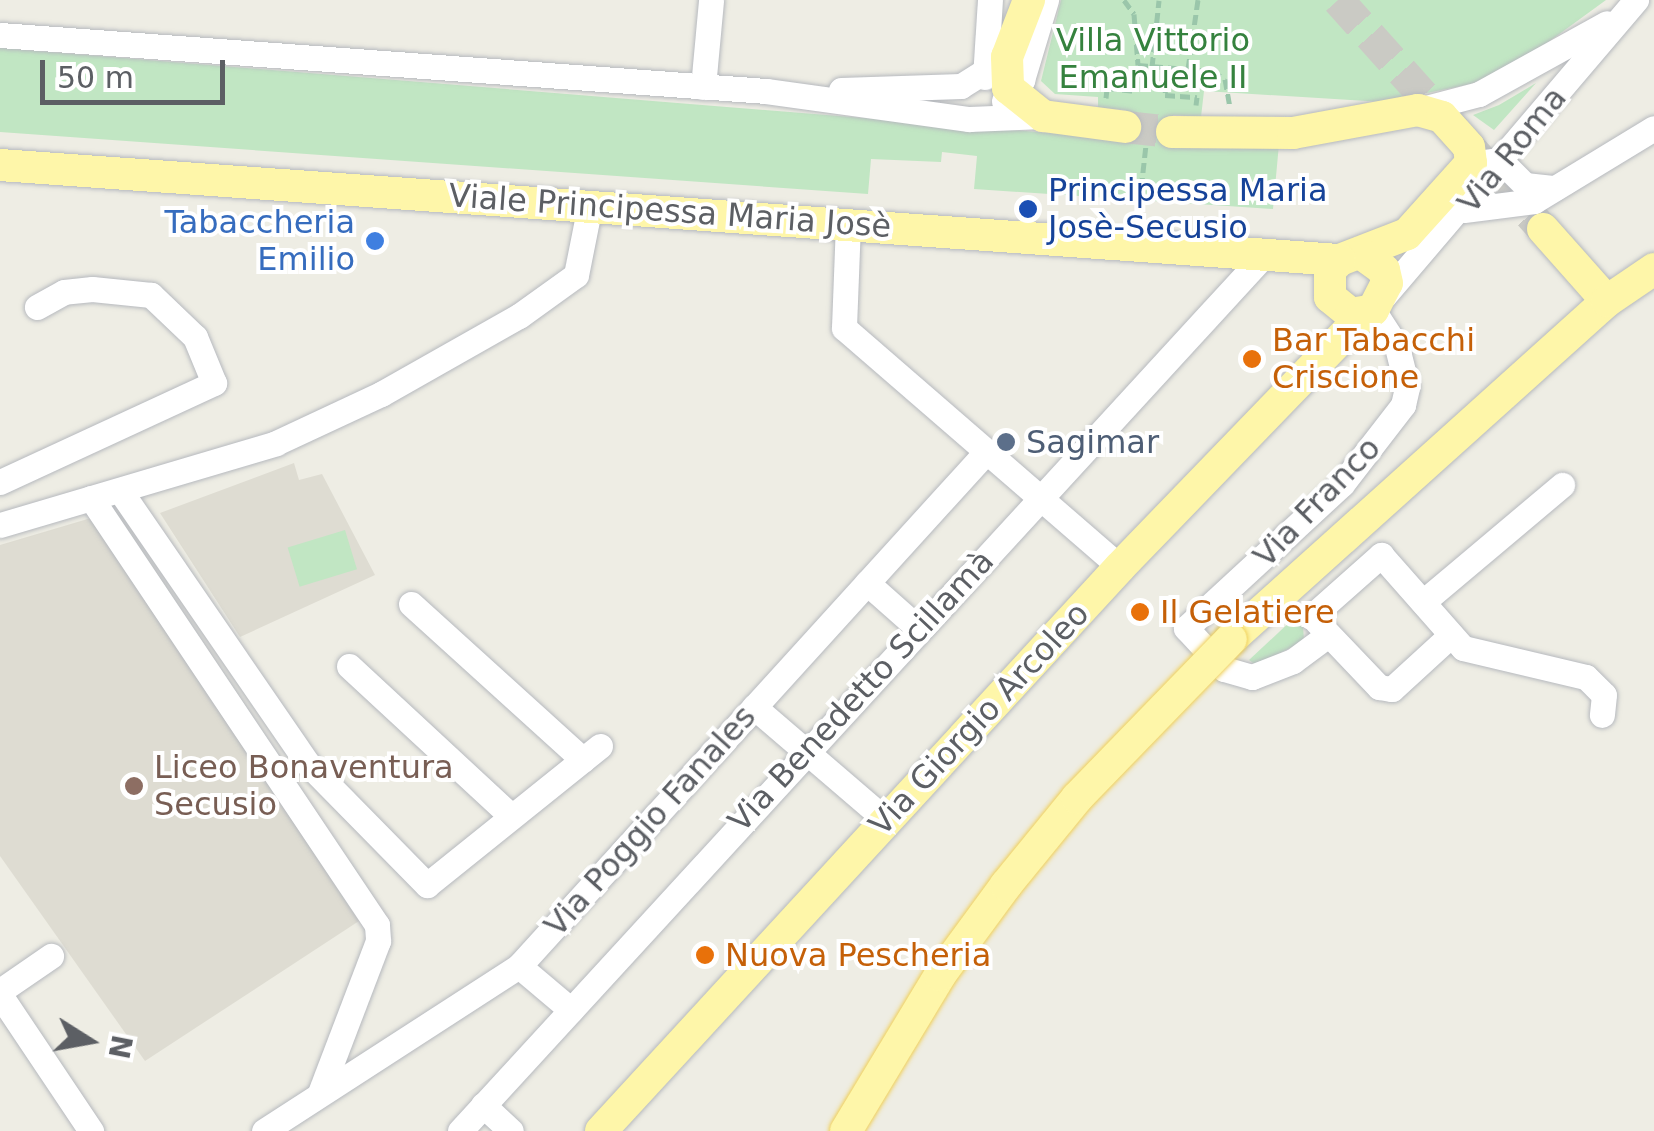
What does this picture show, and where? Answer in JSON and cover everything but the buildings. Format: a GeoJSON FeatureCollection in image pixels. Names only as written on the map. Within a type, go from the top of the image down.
{"type":"FeatureCollection","features":[{"type":"Feature","properties":{"kind":"main road"},"geometry":{"type":"LineString","coordinates":[[1029,0],[996,67],[1004,73],[1014,93],[1042,116],[1149,120],[1229,135],[1328,129],[1418,110],[1442,117],[1486,162],[1407,234],[1351,257],[1327,283],[1338,308],[1374,306],[1384,270],[1351,257]]}},
{"type":"Feature","properties":{"kind":"main road","name":"Viale Principessa Maria Josè"},"geometry":{"type":"LineString","coordinates":[[0,166],[1351,257]]}},
{"type":"Feature","properties":{"kind":"main road"},"geometry":{"type":"LineString","coordinates":[[1543,229],[1608,301]]}},
{"type":"Feature","properties":{"kind":"main road"},"geometry":{"type":"LineString","coordinates":[[846,1131],[940,975],[1076,798],[1232,638],[1608,301],[1649,272]]}},
{"type":"Feature","properties":{"kind":"main road","name":"Via Giorgio Arcoleo"},"geometry":{"type":"LineString","coordinates":[[600,1131],[1120,567],[1374,306]]}},
{"type":"Feature","properties":{"kind":"street"},"geometry":{"type":"LineString","coordinates":[[702,86],[711,0]]}},
{"type":"Feature","properties":{"kind":"street"},"geometry":{"type":"LineString","coordinates":[[766,91],[925,89],[996,67],[990,0]]}},
{"type":"Feature","properties":{"kind":"street"},"geometry":{"type":"LineString","coordinates":[[969,119],[1014,93],[1046,0]]}},
{"type":"Feature","properties":{"kind":"street"},"geometry":{"type":"LineString","coordinates":[[1418,110],[1478,94],[1630,6]]}},
{"type":"Feature","properties":{"kind":"street","name":"Via Roma"},"geometry":{"type":"LineString","coordinates":[[1374,306],[1464,210],[1486,162],[1630,6]]}},
{"type":"Feature","properties":{"kind":"street"},"geometry":{"type":"LineString","coordinates":[[0,35],[766,91],[969,119],[1042,116]]}},
{"type":"Feature","properties":{"kind":"street"},"geometry":{"type":"LineString","coordinates":[[1464,210],[1534,201],[1654,128]]}},
{"type":"Feature","properties":{"kind":"street"},"geometry":{"type":"LineString","coordinates":[[1486,162],[1525,185],[1560,188]]}},
{"type":"Feature","properties":{"kind":"street"},"geometry":{"type":"LineString","coordinates":[[0,525],[276,443],[382,394],[519,316],[576,275],[590,204]]}},
{"type":"Feature","properties":{"kind":"street"},"geometry":{"type":"LineString","coordinates":[[848,223],[844,328],[1120,567]]}},
{"type":"Feature","properties":{"kind":"street","name":"Via Benedetto Scillamà"},"geometry":{"type":"LineString","coordinates":[[460,1131],[805,750],[1265,254]]}},
{"type":"Feature","properties":{"kind":"street"},"geometry":{"type":"LineString","coordinates":[[0,482],[214,383],[195,337],[150,295],[92,288],[64,292],[37,307]]}},
{"type":"Feature","properties":{"kind":"street","name":"Via Franco"},"geometry":{"type":"LineString","coordinates":[[1320,626],[1293,661],[1252,677],[1224,668],[1186,628],[1342,484],[1403,405],[1407,387],[1398,346],[1374,306]]}},
{"type":"Feature","properties":{"kind":"street","name":"Via Poggio Fanales"},"geometry":{"type":"LineString","coordinates":[[264,1131],[519,966],[986,452]]}},
{"type":"Feature","properties":{"kind":"street"},"geometry":{"type":"LineString","coordinates":[[1423,602],[1562,485]]}},
{"type":"Feature","properties":{"kind":"street"},"geometry":{"type":"LineString","coordinates":[[121,492],[308,764],[426,885],[591,753],[411,604]]}},
{"type":"Feature","properties":{"kind":"street"},"geometry":{"type":"LineString","coordinates":[[91,498],[377,925],[378,941],[320,1093]]}},
{"type":"Feature","properties":{"kind":"street"},"geometry":{"type":"LineString","coordinates":[[1320,626],[1380,555],[1451,635],[1476,654],[1586,677],[1604,695],[1602,715]]}},
{"type":"Feature","properties":{"kind":"street"},"geometry":{"type":"LineString","coordinates":[[867,583],[919,629]]}},
{"type":"Feature","properties":{"kind":"street"},"geometry":{"type":"LineString","coordinates":[[1286,590],[1378,688],[1392,689],[1451,635]]}},
{"type":"Feature","properties":{"kind":"street"},"geometry":{"type":"LineString","coordinates":[[349,666],[511,816]]}},
{"type":"Feature","properties":{"kind":"street"},"geometry":{"type":"LineString","coordinates":[[754,707],[886,820]]}},
{"type":"Feature","properties":{"kind":"street"},"geometry":{"type":"LineString","coordinates":[[51,956],[0,993],[91,1131]]}},
{"type":"Feature","properties":{"kind":"street"},"geometry":{"type":"LineString","coordinates":[[519,966],[571,1010]]}},
{"type":"Feature","properties":{"kind":"street"},"geometry":{"type":"LineString","coordinates":[[483,1106],[511,1131]]}},
{"type":"Feature","properties":{"kind":"path"},"geometry":{"type":"LineString","coordinates":[[1124,0],[1134,14],[1136,91],[1107,88],[1106,102],[1149,120],[1196,111],[1197,97],[1165,95],[1167,68]]}},
{"type":"Feature","properties":{"kind":"path"},"geometry":{"type":"LineString","coordinates":[[1152,67],[1159,0]]}},
{"type":"Feature","properties":{"kind":"path"},"geometry":{"type":"LineString","coordinates":[[1188,69],[1198,0]]}},
{"type":"Feature","properties":{"kind":"path"},"geometry":{"type":"LineString","coordinates":[[1138,66],[1188,69],[1225,79],[1231,93],[1229,135]]}},
{"type":"Feature","properties":{"kind":"path"},"geometry":{"type":"LineString","coordinates":[[1134,245],[1149,120]]}},
{"type":"Feature","properties":{"kind":"shaded area"},"geometry":{"type":"Polygon","coordinates":[[[294,463],[299,480],[322,474],[375,575],[240,637],[160,513],[294,463]]]}},
{"type":"Feature","properties":{"kind":"shaded area","name":"Liceo Bonaventura Secusio"},"geometry":{"type":"Polygon","coordinates":[[[91,518],[359,921],[145,1061],[0,856],[0,545],[91,518]]]}},
{"type":"Feature","properties":{"kind":"green space","name":"Villa Vittorio Emanuele II"},"geometry":{"type":"Polygon","coordinates":[[[1061,0],[1606,0],[1518,64],[1471,84],[1383,102],[1204,91],[1201,117],[1173,115],[1171,141],[1279,144],[1273,209],[974,189],[977,156],[942,152],[941,162],[871,159],[868,194],[0,132],[0,48],[1123,139],[1126,110],[1098,108],[1098,97],[1055,94],[1041,81],[1061,0]]]}},
{"type":"Feature","properties":{"kind":"green space"},"geometry":{"type":"Polygon","coordinates":[[[1536,83],[1494,130],[1473,115],[1499,105],[1536,83]]]}},
{"type":"Feature","properties":{"kind":"green space"},"geometry":{"type":"Polygon","coordinates":[[[345,530],[357,569],[300,587],[288,548],[345,530]]]}},
{"type":"Feature","properties":{"kind":"green space"},"geometry":{"type":"Polygon","coordinates":[[[1294,618],[1303,625],[1304,641],[1256,665],[1249,660],[1294,618]]]}},
{"type":"Feature","properties":{"kind":"tunnel"},"geometry":{"type":"LineString","coordinates":[[1338,0],[1543,229]]}},
{"type":"Feature","properties":{"kind":"tunnel"},"geometry":{"type":"LineString","coordinates":[[1125,127],[1172,132]]}},
{"type":"Feature","properties":{"kind":"place","name":"Principessa Maria Josè-Secusio"},"geometry":{"type":"Point","coordinates":[1028,209]}},
{"type":"Feature","properties":{"kind":"place","name":"Tabaccheria Emilio"},"geometry":{"type":"Point","coordinates":[375,241]}},
{"type":"Feature","properties":{"kind":"place","name":"Bar Tabacchi Criscione"},"geometry":{"type":"Point","coordinates":[1252,359]}},
{"type":"Feature","properties":{"kind":"place","name":"Sagimar"},"geometry":{"type":"Point","coordinates":[1006,442]}},
{"type":"Feature","properties":{"kind":"place","name":"Il Gelatiere"},"geometry":{"type":"Point","coordinates":[1140,612]}},
{"type":"Feature","properties":{"kind":"place","name":"Liceo Bonaventura Secusio"},"geometry":{"type":"Point","coordinates":[134,786]}},
{"type":"Feature","properties":{"kind":"place","name":"Nuova Pescheria"},"geometry":{"type":"Point","coordinates":[705,955]}}]}
